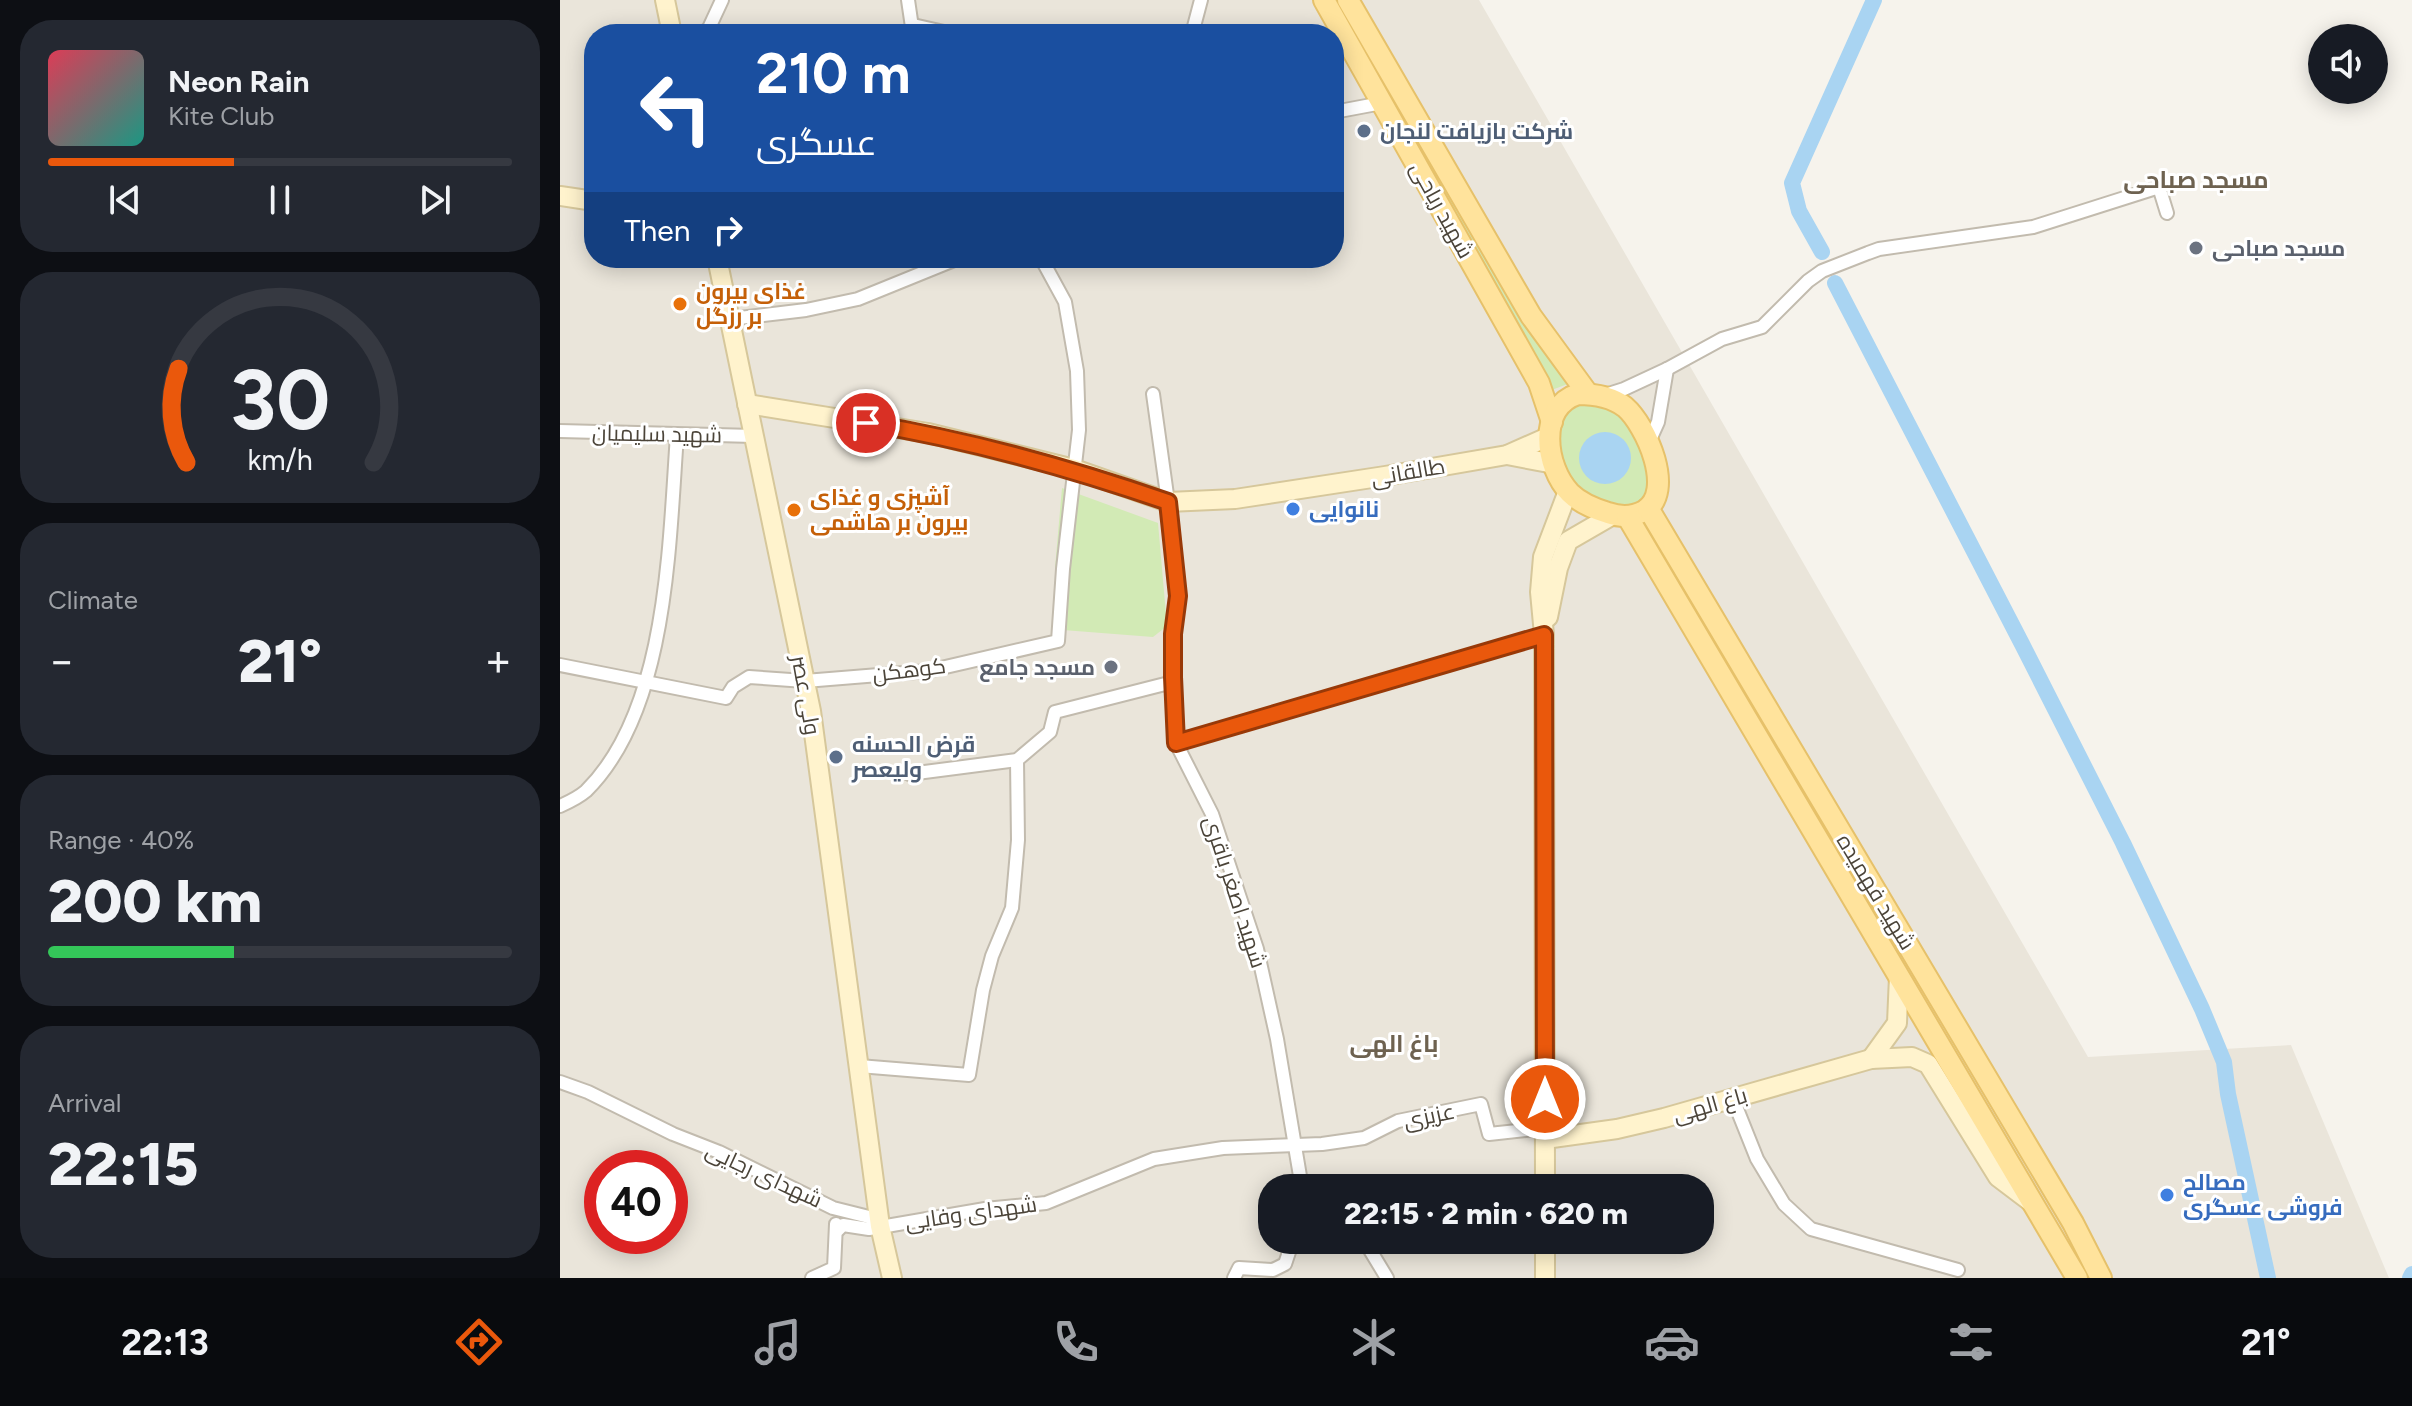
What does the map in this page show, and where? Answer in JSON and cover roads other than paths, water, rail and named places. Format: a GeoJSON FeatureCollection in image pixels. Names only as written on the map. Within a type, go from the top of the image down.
{"type":"FeatureCollection","features":[{"type":"Feature","properties":{"kind":"main road","name":"شهید ریاحی"},"geometry":{"type":"LineString","coordinates":[[1324,0],[1338,24]]}},
{"type":"Feature","properties":{"kind":"main road","name":"شهید ریاحی"},"geometry":{"type":"LineString","coordinates":[[1348,0],[1531,316],[1595,395]]}},
{"type":"Feature","properties":{"kind":"main road","name":"شهید ریاحی"},"geometry":{"type":"LineString","coordinates":[[1344,36],[1539,383],[1551,429]]}},
{"type":"Feature","properties":{"kind":"main road"},"geometry":{"type":"LineString","coordinates":[[1578,394],[1595,395],[1624,406],[1649,442],[1657,464],[1656,492],[1648,508],[1620,515],[1591,506],[1568,491],[1554,464],[1550,454],[1551,429],[1563,401],[1578,394]]}},
{"type":"Feature","properties":{"kind":"main road","name":"شهید فهمیده"},"geometry":{"type":"LineString","coordinates":[[1648,508],[2073,1223],[2101,1278]]}},
{"type":"Feature","properties":{"kind":"main road","name":"شهید فهمیده"},"geometry":{"type":"LineString","coordinates":[[1620,515],[2036,1206],[2071,1274]]}},
{"type":"Feature","properties":{"kind":"street"},"geometry":{"type":"LineString","coordinates":[[665,0],[670,24]]}},
{"type":"Feature","properties":{"kind":"street"},"geometry":{"type":"LineString","coordinates":[[711,24],[722,0]]}},
{"type":"Feature","properties":{"kind":"street"},"geometry":{"type":"LineString","coordinates":[[908,0],[912,24]]}},
{"type":"Feature","properties":{"kind":"street"},"geometry":{"type":"LineString","coordinates":[[1195,24],[1201,0]]}},
{"type":"Feature","properties":{"kind":"street"},"geometry":{"type":"LineString","coordinates":[[1344,110],[1382,103]]}},
{"type":"Feature","properties":{"kind":"street"},"geometry":{"type":"LineString","coordinates":[[1595,395],[1624,389],[1722,339],[1762,327],[1822,271],[1879,249],[2033,227],[2159,187],[2167,213]]}},
{"type":"Feature","properties":{"kind":"street"},"geometry":{"type":"LineString","coordinates":[[560,196],[584,200]]}},
{"type":"Feature","properties":{"kind":"street","name":"ولی عصر"},"geometry":{"type":"LineString","coordinates":[[719,268],[805,681],[880,1226],[892,1278]]}},
{"type":"Feature","properties":{"kind":"street"},"geometry":{"type":"LineString","coordinates":[[731,319],[806,310],[858,299],[932,268]]}},
{"type":"Feature","properties":{"kind":"street"},"geometry":{"type":"LineString","coordinates":[[1046,268],[1065,302],[1072,333],[1079,430],[1074,469]]}},
{"type":"Feature","properties":{"kind":"street"},"geometry":{"type":"LineString","coordinates":[[1649,442],[1658,422],[1667,369]]}},
{"type":"Feature","properties":{"kind":"street","name":"شهید اصغر باقری"},"geometry":{"type":"LineString","coordinates":[[1153,394],[1178,596],[1173,645],[1176,743],[1212,814],[1257,949],[1277,1039],[1299,1174]]}},
{"type":"Feature","properties":{"kind":"street","name":"طالقانی"},"geometry":{"type":"LineString","coordinates":[[747,404],[928,433],[1074,469],[1168,502],[1235,499],[1507,455]]}},
{"type":"Feature","properties":{"kind":"street"},"geometry":{"type":"LineString","coordinates":[[1507,455],[1551,429]]}},
{"type":"Feature","properties":{"kind":"street","name":"شهید سلیمیان"},"geometry":{"type":"LineString","coordinates":[[560,431],[754,436]]}},
{"type":"Feature","properties":{"kind":"street"},"geometry":{"type":"LineString","coordinates":[[560,806],[584,793],[612,760],[646,683],[666,580],[677,435]]}},
{"type":"Feature","properties":{"kind":"street"},"geometry":{"type":"LineString","coordinates":[[1507,455],[1554,464]]}},
{"type":"Feature","properties":{"kind":"street","name":"کوهکن"},"geometry":{"type":"LineString","coordinates":[[646,683],[726,698],[733,687],[749,677],[805,681],[928,671],[1058,641],[1074,469]]}},
{"type":"Feature","properties":{"kind":"street"},"geometry":{"type":"LineString","coordinates":[[1545,1174],[1544,635],[1540,592],[1543,557],[1568,491]]}},
{"type":"Feature","properties":{"kind":"street"},"geometry":{"type":"LineString","coordinates":[[1544,635],[1558,568],[1568,541],[1620,515]]}},
{"type":"Feature","properties":{"kind":"street"},"geometry":{"type":"LineString","coordinates":[[1176,743],[1544,635]]}},
{"type":"Feature","properties":{"kind":"street"},"geometry":{"type":"LineString","coordinates":[[560,665],[646,683]]}},
{"type":"Feature","properties":{"kind":"street"},"geometry":{"type":"LineString","coordinates":[[909,774],[1017,760],[1050,732],[1055,712],[1173,682]]}},
{"type":"Feature","properties":{"kind":"street"},"geometry":{"type":"LineString","coordinates":[[859,1066],[969,1075],[989,967],[1012,908],[1018,840],[1017,760]]}},
{"type":"Feature","properties":{"kind":"street"},"geometry":{"type":"LineString","coordinates":[[1871,1059],[1897,1023],[1899,976]]}},
{"type":"Feature","properties":{"kind":"street","name":"باغ الهی"},"geometry":{"type":"LineString","coordinates":[[1545,1134],[1617,1129],[1871,1059],[1912,1057],[1928,1064],[1998,1177],[2036,1206]]}},
{"type":"Feature","properties":{"kind":"street","name":"شهدای رجایی"},"geometry":{"type":"LineString","coordinates":[[560,1082],[719,1152],[833,1208],[869,1217],[880,1226]]}},
{"type":"Feature","properties":{"kind":"street"},"geometry":{"type":"LineString","coordinates":[[1733,1099],[1757,1159],[1779,1197],[1811,1229],[1958,1270]]}},
{"type":"Feature","properties":{"kind":"street","name":"عزیزی"},"geometry":{"type":"LineString","coordinates":[[1294,1144],[1364,1138],[1398,1121],[1481,1104],[1489,1134],[1545,1134]]}},
{"type":"Feature","properties":{"kind":"street","name":"شهدای وفایی"},"geometry":{"type":"LineString","coordinates":[[838,1230],[843,1225],[869,1229],[985,1209],[1046,1203],[1154,1159],[1223,1148],[1294,1144]]}},
{"type":"Feature","properties":{"kind":"street"},"geometry":{"type":"LineString","coordinates":[[812,1278],[834,1268],[838,1230],[833,1208]]}},
{"type":"Feature","properties":{"kind":"street"},"geometry":{"type":"LineString","coordinates":[[1234,1278],[1239,1268],[1273,1270],[1285,1264],[1288,1254]]}},
{"type":"Feature","properties":{"kind":"street"},"geometry":{"type":"LineString","coordinates":[[1372,1254],[1387,1278]]}},
{"type":"Feature","properties":{"kind":"street"},"geometry":{"type":"LineString","coordinates":[[1545,1254],[1545,1278]]}},
{"type":"Feature","properties":{"kind":"water"},"geometry":{"type":"Polygon","coordinates":[[[1605,432],[1624,439],[1631,458],[1624,477],[1605,484],[1586,477],[1579,458],[1586,439],[1605,432]]]}},
{"type":"Feature","properties":{"kind":"waterway"},"geometry":{"type":"LineString","coordinates":[[1822,252],[1799,211],[1792,183],[1874,0]]}},
{"type":"Feature","properties":{"kind":"waterway"},"geometry":{"type":"LineString","coordinates":[[1835,283],[2123,843],[2202,1009],[2224,1062],[2228,1094],[2268,1278]]}},
{"type":"Feature","properties":{"kind":"waterway"},"geometry":{"type":"LineString","coordinates":[[2410,1278],[2412,1274]]}},
{"type":"Feature","properties":{"kind":"place","name":"شرکت بازیافت لنجان"},"geometry":{"type":"Point","coordinates":[1364,131]}},
{"type":"Feature","properties":{"kind":"place","name":"مسجد صباحی"},"geometry":{"type":"Point","coordinates":[2196,248]}},
{"type":"Feature","properties":{"kind":"place","name":"غذای بیرون بر رزگل"},"geometry":{"type":"Point","coordinates":[680,304]}},
{"type":"Feature","properties":{"kind":"place","name":"نانوایی"},"geometry":{"type":"Point","coordinates":[1293,509]}},
{"type":"Feature","properties":{"kind":"place","name":"آشپزی و غذای بیرون بر هاشمی"},"geometry":{"type":"Point","coordinates":[794,510]}},
{"type":"Feature","properties":{"kind":"place","name":"مسجد جامع"},"geometry":{"type":"Point","coordinates":[1111,667]}},
{"type":"Feature","properties":{"kind":"place","name":"قرض الحسنه ولیعصر"},"geometry":{"type":"Point","coordinates":[836,757]}},
{"type":"Feature","properties":{"kind":"place","name":"مصالح فروشی عسگری"},"geometry":{"type":"Point","coordinates":[2167,1195]}},
{"type":"Feature","properties":{"kind":"district","name":"مسجد صباحی"},"geometry":{"type":"Point","coordinates":[2196,179]}},
{"type":"Feature","properties":{"kind":"district","name":"باغ الهی"},"geometry":{"type":"Point","coordinates":[1394,1043]}}]}
